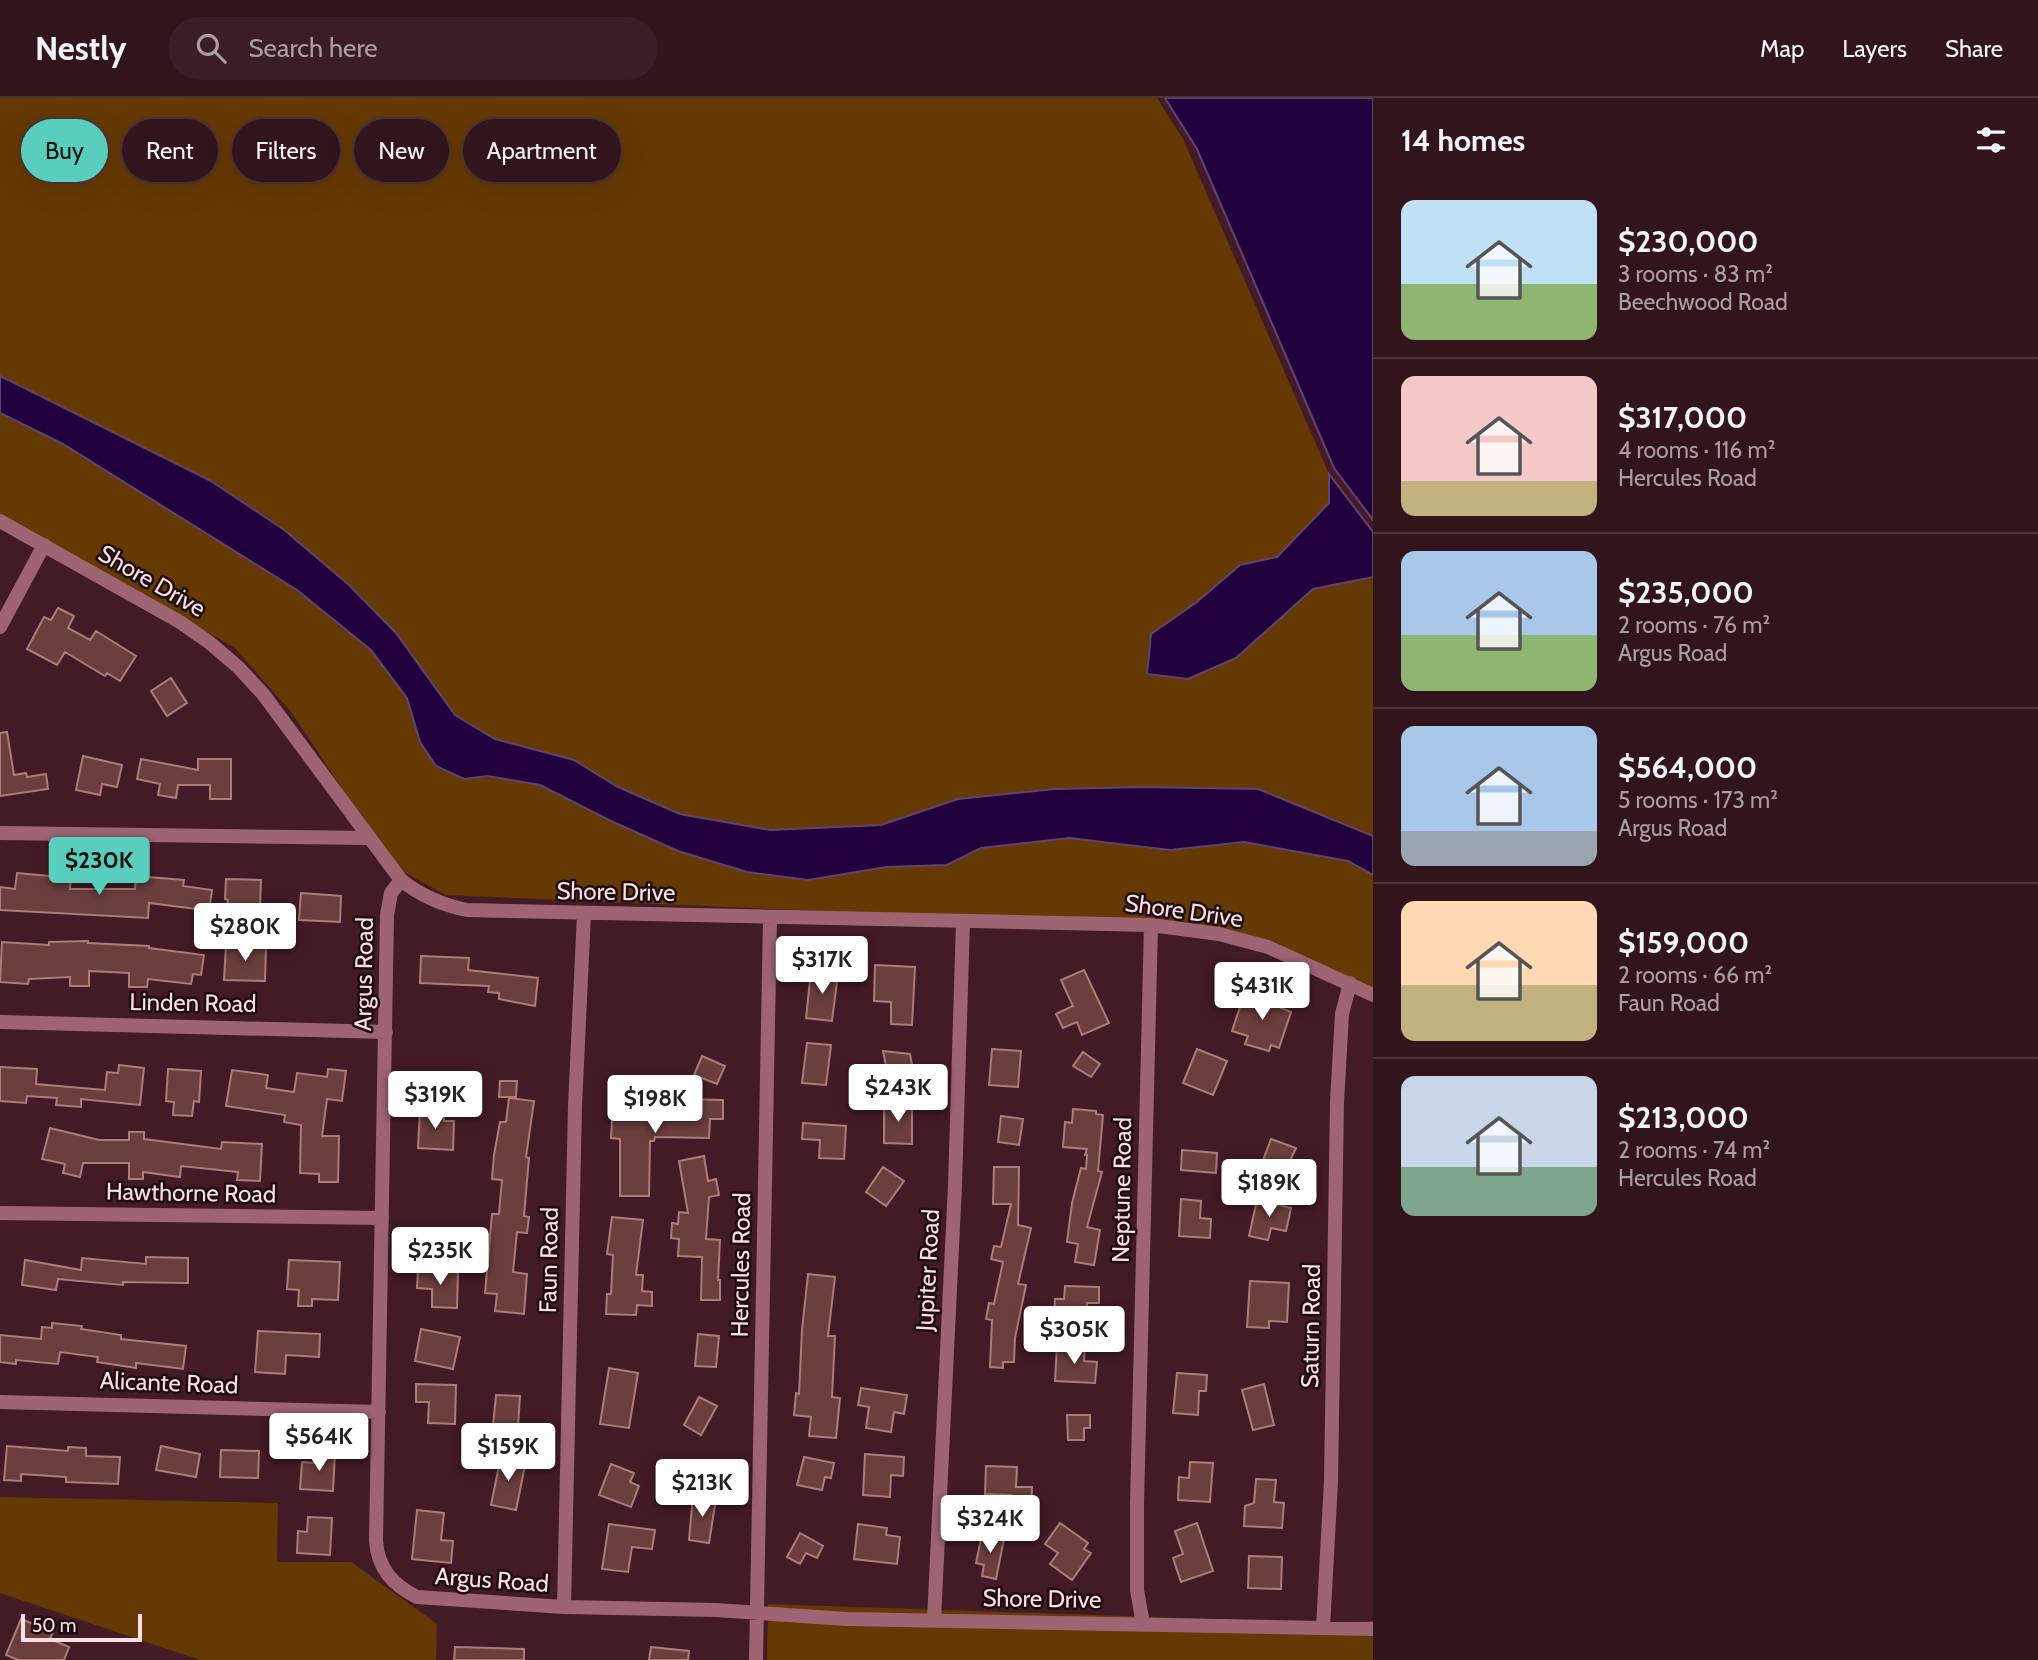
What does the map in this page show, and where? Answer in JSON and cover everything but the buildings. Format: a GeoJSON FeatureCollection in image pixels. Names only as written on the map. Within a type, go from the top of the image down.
{"type":"FeatureCollection","features":[{"type":"Feature","properties":{"kind":"street","name":"Shore Drive"},"geometry":{"type":"LineString","coordinates":[[0,521],[180,622],[238,667],[263,694],[401,880],[428,898],[467,910],[1151,925],[1219,934],[1268,947],[1373,995]]}},
{"type":"Feature","properties":{"kind":"street"},"geometry":{"type":"LineString","coordinates":[[0,628],[44,545]]}},
{"type":"Feature","properties":{"kind":"street"},"geometry":{"type":"LineString","coordinates":[[0,833],[368,838]]}},
{"type":"Feature","properties":{"kind":"street","name":"Argus Road"},"geometry":{"type":"LineString","coordinates":[[401,880],[391,893],[387,915],[376,1549],[381,1565],[390,1579],[402,1590],[417,1597],[564,1608],[757,1613]]}},
{"type":"Feature","properties":{"kind":"street","name":"Faun Road"},"geometry":{"type":"LineString","coordinates":[[564,1608],[575,1106],[584,914]]}},
{"type":"Feature","properties":{"kind":"street","name":"Hercules Road"},"geometry":{"type":"LineString","coordinates":[[757,1613],[770,918]]}},
{"type":"Feature","properties":{"kind":"street","name":"Jupiter Road"},"geometry":{"type":"LineString","coordinates":[[934,1620],[955,1185],[963,921]]}},
{"type":"Feature","properties":{"kind":"street","name":"Neptune Road"},"geometry":{"type":"LineString","coordinates":[[1143,1623],[1137,1590],[1137,1516],[1151,925]]}},
{"type":"Feature","properties":{"kind":"street","name":"Saturn Road"},"geometry":{"type":"LineString","coordinates":[[1323,1628],[1331,1481],[1337,1102],[1342,1014],[1350,983]]}},
{"type":"Feature","properties":{"kind":"street","name":"Linden Road"},"geometry":{"type":"LineString","coordinates":[[0,1022],[386,1032]]}},
{"type":"Feature","properties":{"kind":"street","name":"Hawthorne Road"},"geometry":{"type":"LineString","coordinates":[[0,1213],[382,1218]]}},
{"type":"Feature","properties":{"kind":"street","name":"Alicante Road"},"geometry":{"type":"LineString","coordinates":[[0,1402],[379,1412]]}},
{"type":"Feature","properties":{"kind":"street","name":"Shore Drive"},"geometry":{"type":"LineString","coordinates":[[757,1613],[847,1619],[1373,1629]]}},
{"type":"Feature","properties":{"kind":"street"},"geometry":{"type":"LineString","coordinates":[[756,1660],[757,1613]]}},
{"type":"Feature","properties":{"kind":"shaded area"},"geometry":{"type":"Polygon","coordinates":[[[0,98],[1157,98],[1183,139],[1329,474],[1329,503],[1276,557],[1239,565],[1197,602],[1151,634],[1147,674],[1188,679],[1236,658],[1313,589],[1373,577],[1373,836],[1258,789],[1055,789],[958,799],[882,825],[769,830],[680,814],[618,787],[574,760],[495,739],[455,715],[396,633],[349,585],[283,529],[211,481],[0,376],[0,98]]]}},
{"type":"Feature","properties":{"kind":"shaded area"},"geometry":{"type":"Polygon","coordinates":[[[1165,98],[1373,98],[1373,520],[1334,468],[1197,149],[1165,98]]]}},
{"type":"Feature","properties":{"kind":"shaded area"},"geometry":{"type":"Polygon","coordinates":[[[0,376],[211,481],[283,529],[349,585],[396,633],[455,715],[495,739],[574,760],[618,787],[680,814],[770,830],[881,825],[958,799],[1055,789],[1258,789],[1373,836],[1373,875],[1348,861],[1244,842],[1170,850],[1069,838],[981,848],[947,865],[886,867],[808,880],[747,872],[678,851],[540,785],[488,776],[464,779],[436,766],[420,742],[407,698],[371,650],[297,590],[63,444],[0,413],[0,376]]]}},
{"type":"Feature","properties":{"kind":"shaded area"},"geometry":{"type":"Polygon","coordinates":[[[0,413],[63,444],[297,590],[371,650],[407,698],[420,742],[464,779],[488,776],[540,785],[678,851],[886,867],[947,865],[981,848],[1069,838],[1170,850],[1244,842],[1348,861],[1373,875],[1373,992],[1255,937],[1183,921],[962,917],[446,895],[393,866],[292,713],[235,648],[0,514],[0,413]]]}},
{"type":"Feature","properties":{"kind":"shaded area"},"geometry":{"type":"Polygon","coordinates":[[[1329,474],[1373,532],[1373,577],[1313,589],[1236,658],[1188,679],[1147,674],[1151,634],[1197,602],[1240,565],[1277,557],[1329,503],[1329,474]]]}},
{"type":"Feature","properties":{"kind":"shaded area"},"geometry":{"type":"Polygon","coordinates":[[[0,1497],[278,1503],[277,1562],[351,1562],[437,1624],[436,1660],[200,1660],[0,1593],[0,1497]]]}},
{"type":"Feature","properties":{"kind":"shaded area"},"geometry":{"type":"Polygon","coordinates":[[[768,1604],[1333,1623],[1373,1621],[1373,1660],[767,1660],[768,1604]]]}}]}
